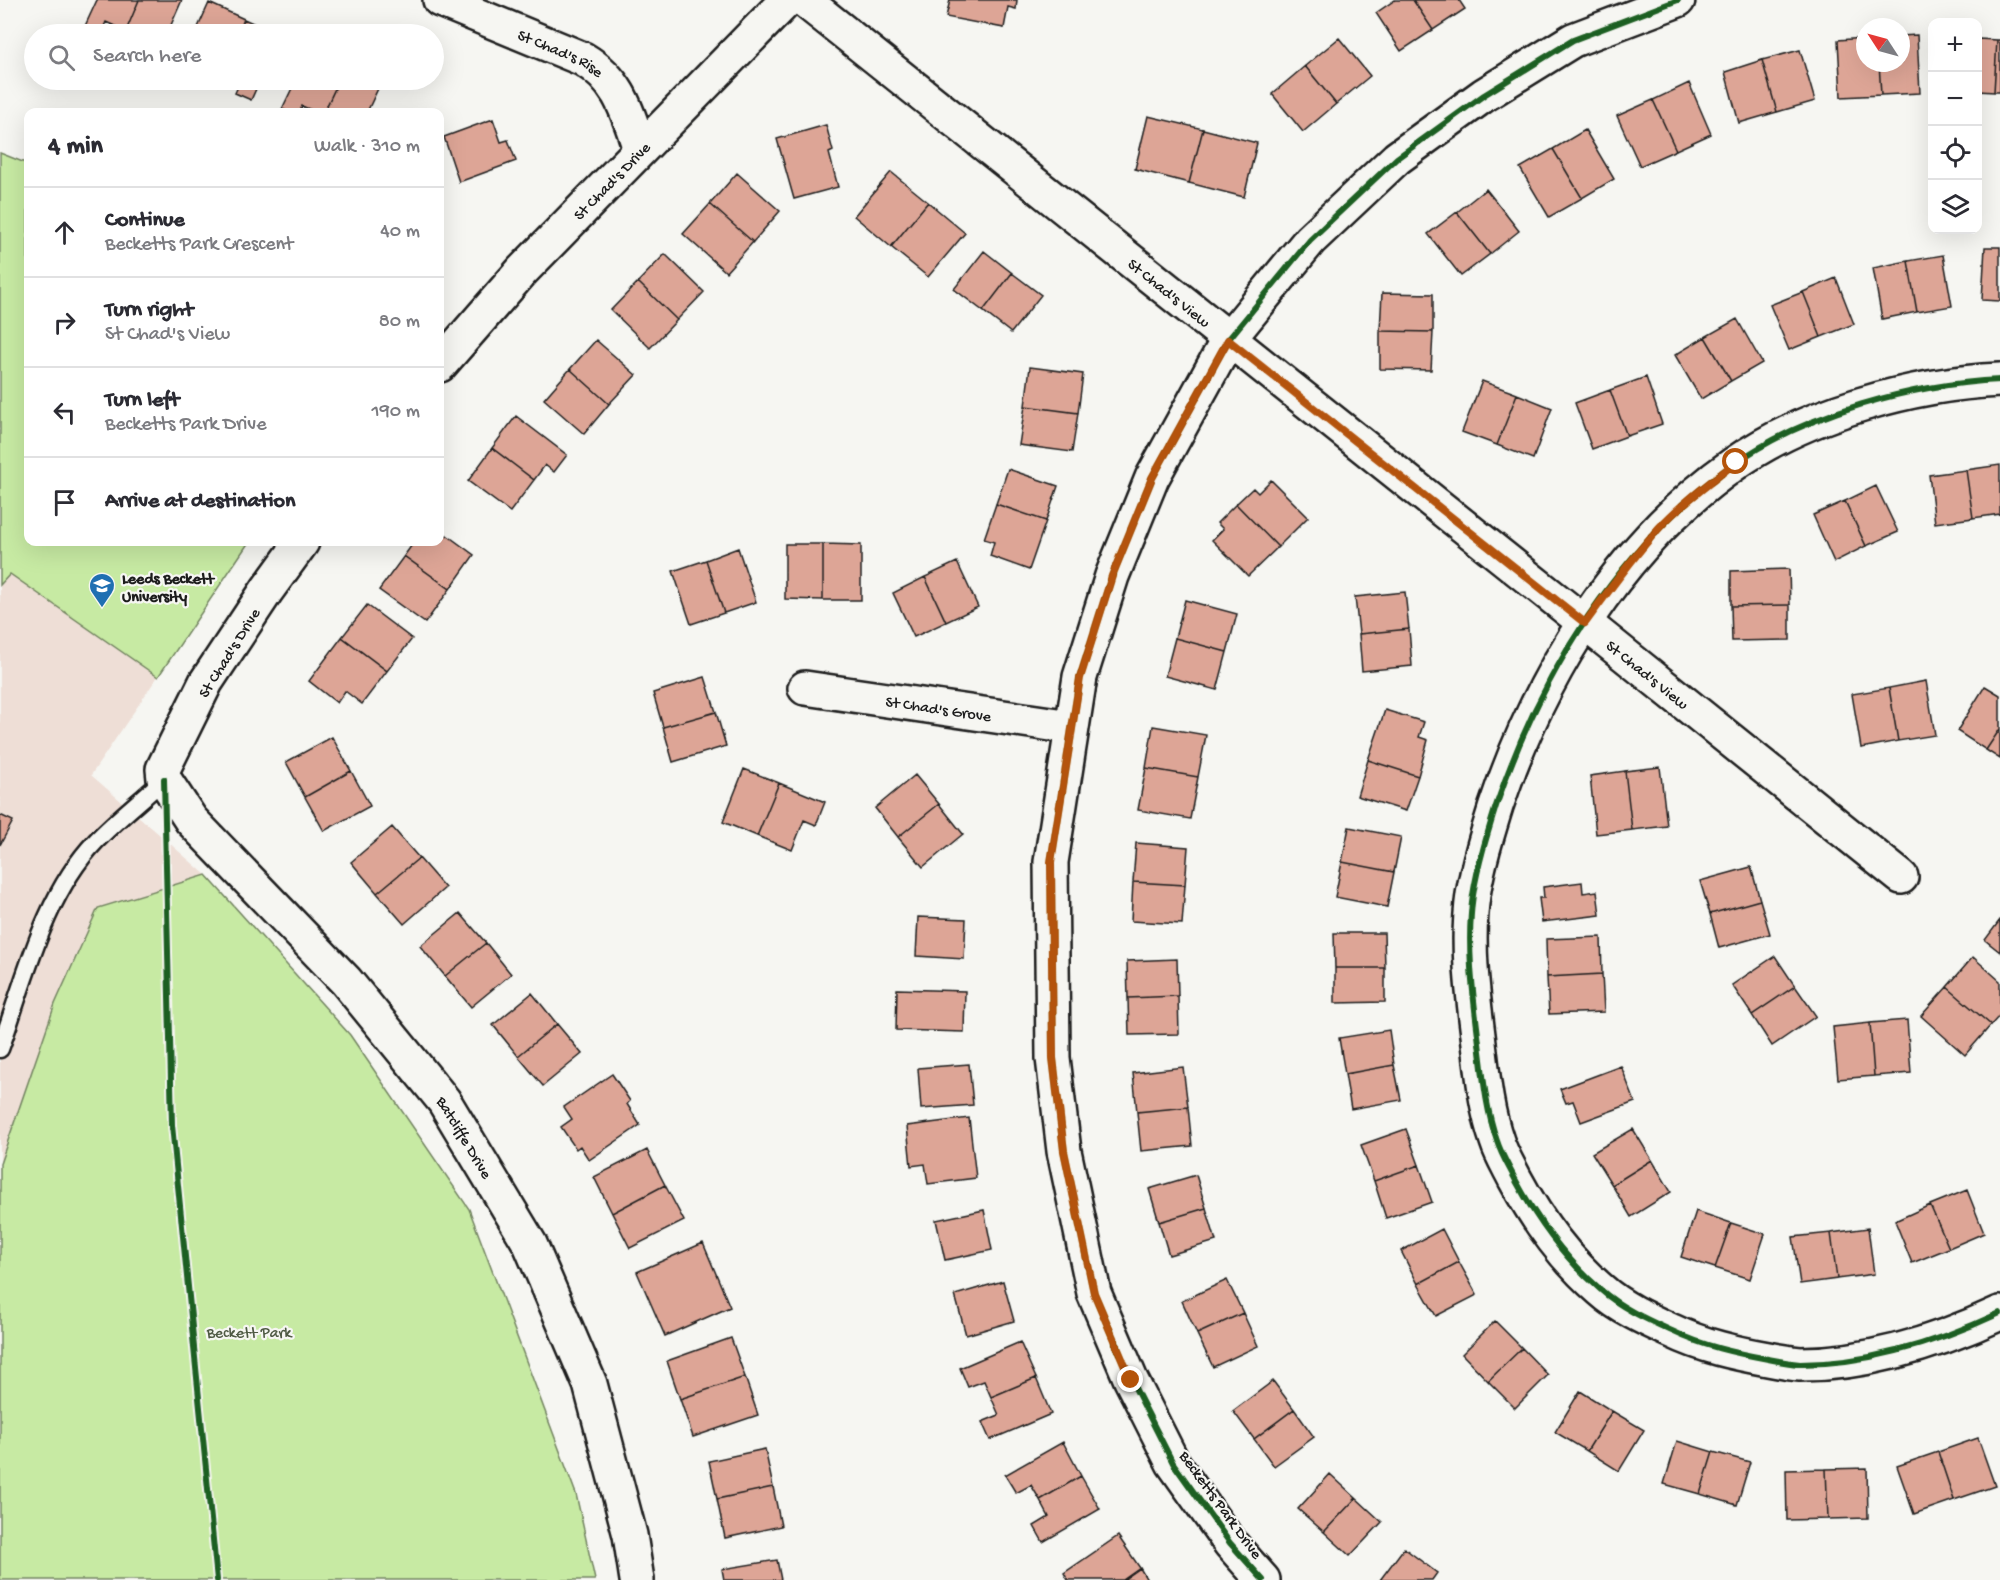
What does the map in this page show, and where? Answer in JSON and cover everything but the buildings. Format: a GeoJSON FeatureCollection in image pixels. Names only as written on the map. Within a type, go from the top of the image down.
{"type":"FeatureCollection","features":[{"type":"Feature","properties":{"kind":"street","name":"St Chad's Rise"},"geometry":{"type":"LineString","coordinates":[[440,0],[583,59],[598,68],[611,81],[625,103],[640,149]]}},
{"type":"Feature","properties":{"kind":"street","name":"St Chad's Drive"},"geometry":{"type":"LineString","coordinates":[[444,360],[522,271],[788,0]]}},
{"type":"Feature","properties":{"kind":"street","name":"St Chad's View"},"geometry":{"type":"LineString","coordinates":[[804,0],[1901,877]]}},
{"type":"Feature","properties":{"kind":"street","name":"Becketts Park Drive"},"geometry":{"type":"LineString","coordinates":[[1263,1580],[1230,1543],[1173,1463],[1131,1380],[1094,1293],[1064,1151],[1053,1058],[1051,862],[1080,678],[1112,576],[1152,478],[1228,340],[1310,240],[1397,158],[1485,95],[1573,40],[1678,0]]}},
{"type":"Feature","properties":{"kind":"street"},"geometry":{"type":"LineString","coordinates":[[2000,380],[1972,381],[1914,390],[1793,430],[1736,462],[1694,495],[1660,527],[1620,574],[1585,623],[1547,684],[1511,761],[1485,842],[1473,896],[1470,940],[1484,1087],[1497,1143],[1525,1197],[1558,1247],[1603,1292],[1642,1317],[1692,1341],[1736,1353],[1796,1364],[1845,1361],[1899,1351],[1965,1330],[2000,1313]]}},
{"type":"Feature","properties":{"kind":"street","name":"St Chad's Drive"},"geometry":{"type":"LineString","coordinates":[[164,774],[206,682],[299,546]]}},
{"type":"Feature","properties":{"kind":"street","name":"St Chad's Grove"},"geometry":{"type":"LineString","coordinates":[[805,688],[1071,727]]}},
{"type":"Feature","properties":{"kind":"street","name":"Batcliffe Drive"},"geometry":{"type":"LineString","coordinates":[[164,774],[191,820],[346,981],[444,1101],[530,1244],[590,1384],[630,1535],[638,1580]]}},
{"type":"Feature","properties":{"kind":"lane"},"geometry":{"type":"LineString","coordinates":[[0,1048],[45,921],[65,882],[95,842],[164,774]]}},
{"type":"Feature","properties":{"kind":"shaded area","name":"Leeds Beckett University"},"geometry":{"type":"Polygon","coordinates":[[[0,153],[24,162],[24,546],[246,546],[91,775],[206,875],[98,908],[55,1004],[0,1164],[0,153]]]}},
{"type":"Feature","properties":{"kind":"green space"},"geometry":{"type":"Polygon","coordinates":[[[0,153],[24,162],[24,546],[246,546],[158,677],[10,574],[0,585],[0,153]]]}},
{"type":"Feature","properties":{"kind":"green space","name":"Beckett Park"},"geometry":{"type":"Polygon","coordinates":[[[206,875],[350,1035],[469,1209],[576,1494],[595,1580],[0,1580],[0,1164],[55,1004],[98,908],[206,875]]]}},
{"type":"Feature","properties":{"kind":"cycle path"},"geometry":{"type":"LineString","coordinates":[[1263,1580],[1230,1543],[1173,1463],[1131,1380],[1094,1293],[1064,1151],[1053,1058],[1051,862],[1080,677],[1112,576],[1152,478],[1228,340],[1310,240],[1397,158],[1484,95],[1573,40],[1678,0]]}},
{"type":"Feature","properties":{"kind":"cycle path"},"geometry":{"type":"LineString","coordinates":[[2000,380],[1932,388],[1897,395],[1861,404],[1794,430],[1734,464],[1654,533],[1588,616],[1560,662],[1536,709],[1514,757],[1486,839],[1473,895],[1470,932],[1473,988],[1484,1080],[1490,1117],[1499,1146],[1542,1224],[1575,1265],[1609,1296],[1644,1318],[1695,1341],[1743,1354],[1800,1364],[1877,1356],[1928,1342],[2000,1313]]}},
{"type":"Feature","properties":{"kind":"cycle path"},"geometry":{"type":"LineString","coordinates":[[164,779],[172,1125],[217,1580]]}},
{"type":"Feature","properties":{"kind":"place","name":"Leeds Beckett University"},"geometry":{"type":"Point","coordinates":[102,609]}},
{"type":"Feature","properties":{"kind":"route"},"geometry":{"type":"LineString","coordinates":[[1131,1380],[1094,1293],[1064,1151],[1053,1058],[1051,862],[1080,678],[1112,576],[1152,478],[1228,340],[1585,623],[1620,574],[1660,527],[1694,495],[1736,462]]}}]}
